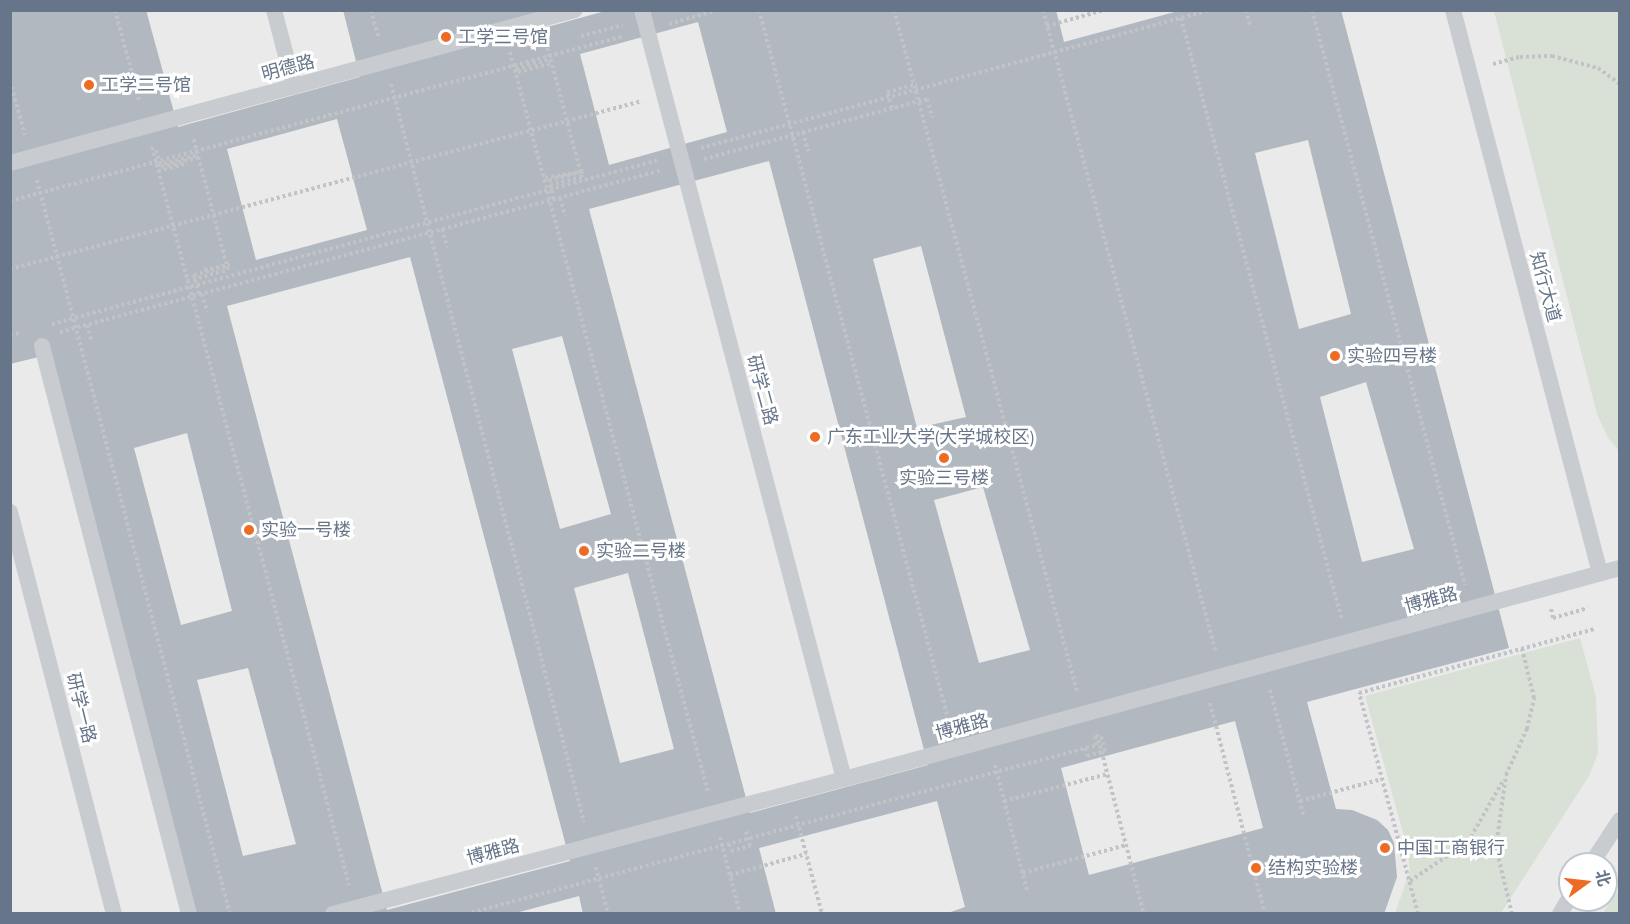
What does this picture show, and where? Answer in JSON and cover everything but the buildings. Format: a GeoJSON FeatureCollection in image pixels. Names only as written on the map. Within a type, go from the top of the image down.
{"type":"FeatureCollection","features":[{"type":"Feature","properties":{"kind":"lane"},"geometry":{"type":"LineString","coordinates":[[274,10],[294,87]]}},
{"type":"Feature","properties":{"kind":"lane","name":"明德路"},"geometry":{"type":"LineString","coordinates":[[10,163],[575,10]]}},
{"type":"Feature","properties":{"kind":"lane","name":"研学二路"},"geometry":{"type":"LineString","coordinates":[[642,10],[844,779]]}},
{"type":"Feature","properties":{"kind":"lane","name":"知行大道"},"geometry":{"type":"LineString","coordinates":[[1453,10],[1600,573]]}},
{"type":"Feature","properties":{"kind":"lane"},"geometry":{"type":"LineString","coordinates":[[42,346],[189,914]]}},
{"type":"Feature","properties":{"kind":"lane","name":"研学一路"},"geometry":{"type":"LineString","coordinates":[[10,512],[114,914]]}},
{"type":"Feature","properties":{"kind":"lane","name":"博雅路"},"geometry":{"type":"LineString","coordinates":[[333,914],[844,779],[1620,568]]}},
{"type":"Feature","properties":{"kind":"lane"},"geometry":{"type":"LineString","coordinates":[[1599,852],[1620,820]]}},
{"type":"Feature","properties":{"kind":"path"},"geometry":{"type":"LineString","coordinates":[[115,10],[141,108]]}},
{"type":"Feature","properties":{"kind":"path"},"geometry":{"type":"LineString","coordinates":[[371,10],[380,43]]}},
{"type":"Feature","properties":{"kind":"path"},"geometry":{"type":"LineString","coordinates":[[661,26],[717,10]]}},
{"type":"Feature","properties":{"kind":"path"},"geometry":{"type":"LineString","coordinates":[[759,10],[954,739]]}},
{"type":"Feature","properties":{"kind":"path"},"geometry":{"type":"LineString","coordinates":[[894,10],[1077,693]]}},
{"type":"Feature","properties":{"kind":"path"},"geometry":{"type":"LineString","coordinates":[[1043,10],[1216,655]]}},
{"type":"Feature","properties":{"kind":"path"},"geometry":{"type":"LineString","coordinates":[[1047,26],[1104,10]]}},
{"type":"Feature","properties":{"kind":"path"},"geometry":{"type":"LineString","coordinates":[[698,149],[1210,10]]}},
{"type":"Feature","properties":{"kind":"path"},"geometry":{"type":"LineString","coordinates":[[1246,10],[1250,26]]}},
{"type":"Feature","properties":{"kind":"path"},"geometry":{"type":"LineString","coordinates":[[1312,10],[1468,598]]}},
{"type":"Feature","properties":{"kind":"path"},"geometry":{"type":"LineString","coordinates":[[1181,18],[1345,632]]}},
{"type":"Feature","properties":{"kind":"path"},"geometry":{"type":"LineString","coordinates":[[10,201],[156,164],[627,35]]}},
{"type":"Feature","properties":{"kind":"path"},"geometry":{"type":"LineString","coordinates":[[508,43],[711,804]]}},
{"type":"Feature","properties":{"kind":"path"},"geometry":{"type":"LineString","coordinates":[[513,54],[518,72],[555,65],[517,75]]}},
{"type":"Feature","properties":{"kind":"path"},"geometry":{"type":"LineString","coordinates":[[1487,65],[1520,57],[1552,56],[1598,69],[1620,84]]}},
{"type":"Feature","properties":{"kind":"path"},"geometry":{"type":"LineString","coordinates":[[42,327],[428,222],[582,177],[550,59],[515,67]]}},
{"type":"Feature","properties":{"kind":"path"},"geometry":{"type":"LineString","coordinates":[[389,76],[585,825]]}},
{"type":"Feature","properties":{"kind":"path"},"geometry":{"type":"LineString","coordinates":[[10,81],[26,137]]}},
{"type":"Feature","properties":{"kind":"path"},"geometry":{"type":"LineString","coordinates":[[892,108],[887,92],[917,84],[915,89]]}},
{"type":"Feature","properties":{"kind":"path"},"geometry":{"type":"LineString","coordinates":[[10,269],[664,95]]}},
{"type":"Feature","properties":{"kind":"path"},"geometry":{"type":"LineString","coordinates":[[698,160],[927,99],[932,117]]}},
{"type":"Feature","properties":{"kind":"path"},"geometry":{"type":"LineString","coordinates":[[802,132],[807,151]]}},
{"type":"Feature","properties":{"kind":"path"},"geometry":{"type":"LineString","coordinates":[[150,141],[350,891]]}},
{"type":"Feature","properties":{"kind":"path"},"geometry":{"type":"LineString","coordinates":[[156,150],[161,167],[201,159],[158,171]]}},
{"type":"Feature","properties":{"kind":"path"},"geometry":{"type":"LineString","coordinates":[[156,164],[198,155],[214,215],[228,270],[187,281]]}},
{"type":"Feature","properties":{"kind":"path"},"geometry":{"type":"LineString","coordinates":[[547,188],[663,159]]}},
{"type":"Feature","properties":{"kind":"path"},"geometry":{"type":"LineString","coordinates":[[545,178],[584,168],[549,180],[554,199]]}},
{"type":"Feature","properties":{"kind":"path"},"geometry":{"type":"LineString","coordinates":[[54,334],[664,170]]}},
{"type":"Feature","properties":{"kind":"path"},"geometry":{"type":"LineString","coordinates":[[35,171],[230,914]]}},
{"type":"Feature","properties":{"kind":"path"},"geometry":{"type":"LineString","coordinates":[[560,198],[565,216]]}},
{"type":"Feature","properties":{"kind":"path"},"geometry":{"type":"LineString","coordinates":[[442,229],[447,247]]}},
{"type":"Feature","properties":{"kind":"path"},"geometry":{"type":"LineString","coordinates":[[186,274],[229,262],[194,275],[207,312]]}},
{"type":"Feature","properties":{"kind":"path"},"geometry":{"type":"LineString","coordinates":[[87,325],[92,342]]}},
{"type":"Feature","properties":{"kind":"path"},"geometry":{"type":"LineString","coordinates":[[10,335],[32,329]]}},
{"type":"Feature","properties":{"kind":"path"},"geometry":{"type":"LineString","coordinates":[[1418,914],[1359,693],[1594,629]]}},
{"type":"Feature","properties":{"kind":"path"},"geometry":{"type":"LineString","coordinates":[[1410,881],[1468,842],[1506,775],[1527,729],[1534,698],[1522,648]]}},
{"type":"Feature","properties":{"kind":"path"},"geometry":{"type":"LineString","coordinates":[[1270,690],[1304,818]]}},
{"type":"Feature","properties":{"kind":"path"},"geometry":{"type":"LineString","coordinates":[[1208,697],[1265,914]]}},
{"type":"Feature","properties":{"kind":"path"},"geometry":{"type":"LineString","coordinates":[[1087,727],[1090,739]]}},
{"type":"Feature","properties":{"kind":"path"},"geometry":{"type":"LineString","coordinates":[[466,914],[1097,745],[1095,728],[1144,914]]}},
{"type":"Feature","properties":{"kind":"path"},"geometry":{"type":"LineString","coordinates":[[1085,748],[1087,756],[1105,751],[1101,736]]}},
{"type":"Feature","properties":{"kind":"path"},"geometry":{"type":"LineString","coordinates":[[995,765],[1027,891]]}},
{"type":"Feature","properties":{"kind":"path"},"geometry":{"type":"LineString","coordinates":[[1004,801],[1108,774]]}},
{"type":"Feature","properties":{"kind":"path"},"geometry":{"type":"LineString","coordinates":[[1506,775],[1496,847],[1512,914]]}},
{"type":"Feature","properties":{"kind":"path"},"geometry":{"type":"LineString","coordinates":[[1300,801],[1382,779]]}},
{"type":"Feature","properties":{"kind":"path"},"geometry":{"type":"LineString","coordinates":[[794,809],[822,914]]}},
{"type":"Feature","properties":{"kind":"path"},"geometry":{"type":"LineString","coordinates":[[718,827],[740,914]]}},
{"type":"Feature","properties":{"kind":"path"},"geometry":{"type":"LineString","coordinates":[[729,843],[731,851],[750,846],[746,831]]}},
{"type":"Feature","properties":{"kind":"path"},"geometry":{"type":"LineString","coordinates":[[1023,873],[1126,845]]}},
{"type":"Feature","properties":{"kind":"path"},"geometry":{"type":"LineString","coordinates":[[730,875],[806,854]]}},
{"type":"Feature","properties":{"kind":"path"},"geometry":{"type":"LineString","coordinates":[[594,860],[608,914]]}},
{"type":"Feature","properties":{"kind":"shaded area","name":"广东工业大学(大学城校区)"},"geometry":{"type":"Polygon","coordinates":[[[10,11],[1619,11],[1619,913],[11,913],[10,11]]]}},
{"type":"Feature","properties":{"kind":"shaded area"},"geometry":{"type":"Polygon","coordinates":[[[1494,11],[1619,11],[1619,451],[1608,438],[1597,414],[1494,11]]]}},
{"type":"Feature","properties":{"kind":"shaded area"},"geometry":{"type":"Polygon","coordinates":[[[1580,638],[1596,697],[1598,753],[1589,776],[1501,913],[1395,913],[1410,871],[1407,847],[1365,696],[1580,638]]]}},
{"type":"Feature","properties":{"kind":"shaded area"},"geometry":{"type":"Polygon","coordinates":[[[1618,891],[1619,913],[1603,913],[1618,912],[1618,891]]]}},
{"type":"Feature","properties":{"kind":"place","name":"工学三号馆"},"geometry":{"type":"Point","coordinates":[446,37]}},
{"type":"Feature","properties":{"kind":"place","name":"工学二号馆"},"geometry":{"type":"Point","coordinates":[89,85]}},
{"type":"Feature","properties":{"kind":"place","name":"实验四号楼"},"geometry":{"type":"Point","coordinates":[1335,356]}},
{"type":"Feature","properties":{"kind":"place","name":"广东工业大学(大学城校区)"},"geometry":{"type":"Point","coordinates":[815,437]}},
{"type":"Feature","properties":{"kind":"place","name":"实验三号楼"},"geometry":{"type":"Point","coordinates":[944,458]}},
{"type":"Feature","properties":{"kind":"place","name":"实验一号楼"},"geometry":{"type":"Point","coordinates":[249,530]}},
{"type":"Feature","properties":{"kind":"place","name":"实验二号楼"},"geometry":{"type":"Point","coordinates":[584,551]}},
{"type":"Feature","properties":{"kind":"place","name":"中国工商银行"},"geometry":{"type":"Point","coordinates":[1385,848]}},
{"type":"Feature","properties":{"kind":"place","name":"结构实验楼"},"geometry":{"type":"Point","coordinates":[1256,868]}}]}
